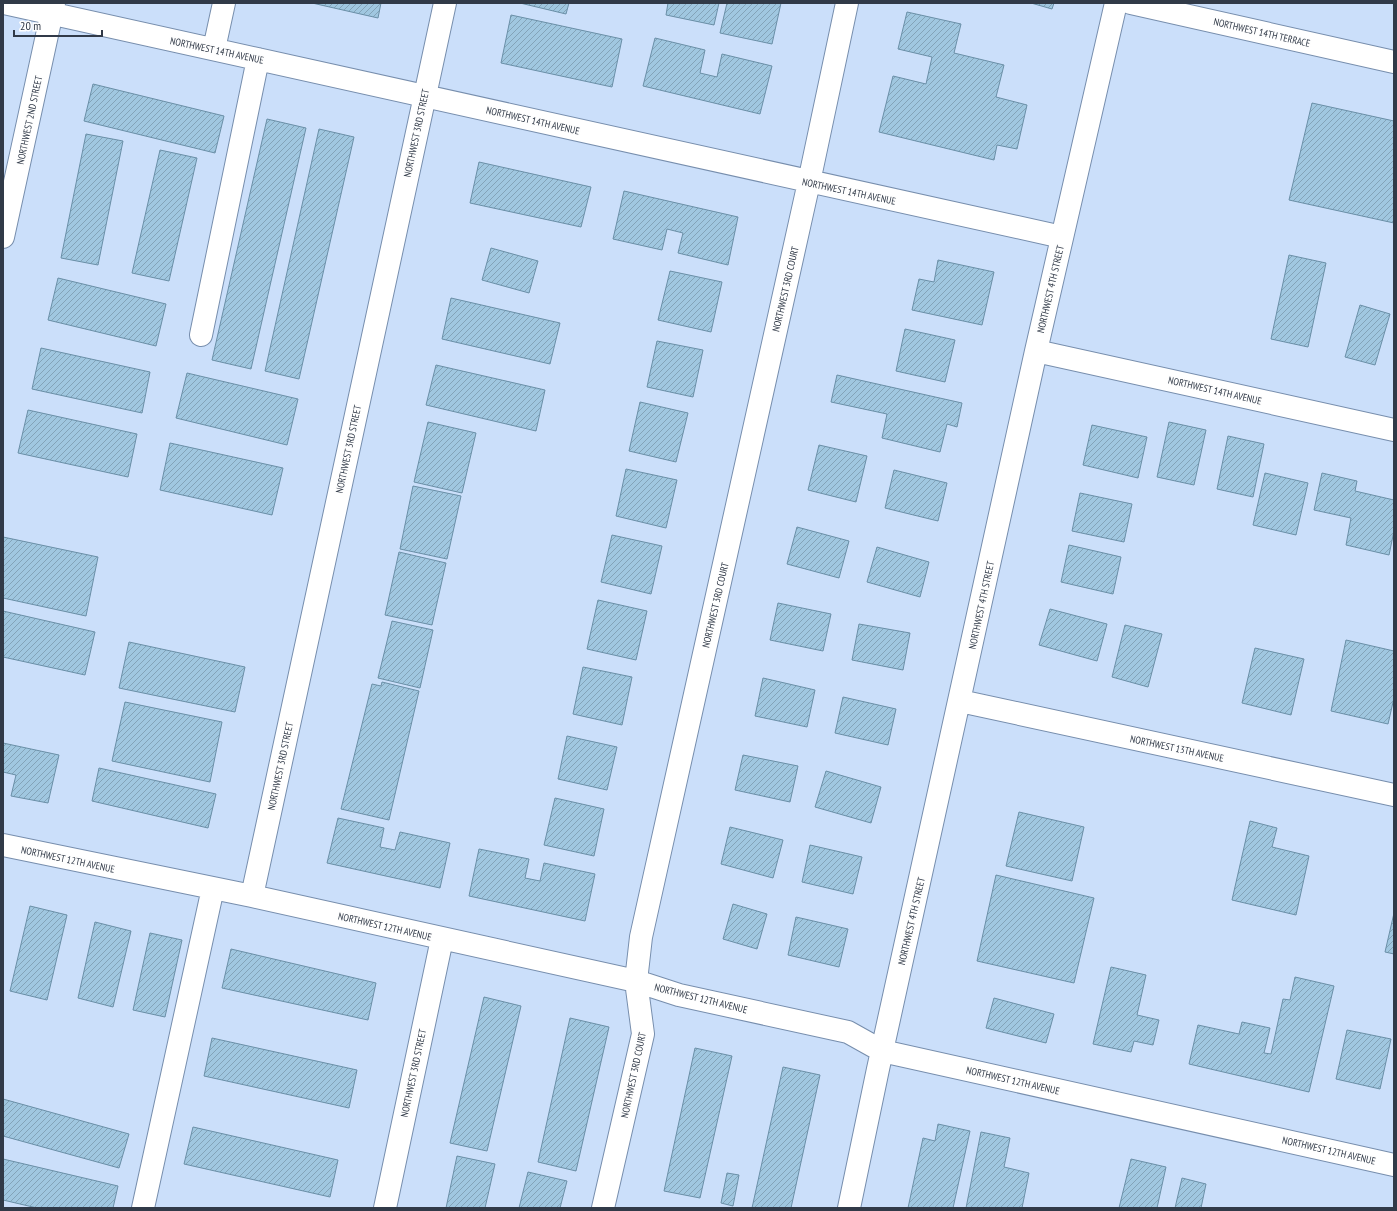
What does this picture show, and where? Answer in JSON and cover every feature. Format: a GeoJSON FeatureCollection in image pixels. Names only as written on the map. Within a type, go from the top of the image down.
{"type":"FeatureCollection","features":[{"type":"Feature","properties":{"kind":"street","name":"NORTHWEST 14TH AVENUE"},"geometry":{"type":"LineString","coordinates":[[4,3],[53,8],[258,59],[809,182],[1062,236]]}},
{"type":"Feature","properties":{"kind":"street"},"geometry":{"type":"LineString","coordinates":[[214,49],[224,3]]}},
{"type":"Feature","properties":{"kind":"street","name":"NORTHWEST 3RD STREET"},"geometry":{"type":"LineString","coordinates":[[252,896],[445,3]]}},
{"type":"Feature","properties":{"kind":"street","name":"NORTHWEST 3RD COURT"},"geometry":{"type":"LineString","coordinates":[[603,1208],[643,1034],[636,981],[641,937],[809,182],[847,3]]}},
{"type":"Feature","properties":{"kind":"street","name":"NORTHWEST 4TH STREET"},"geometry":{"type":"LineString","coordinates":[[849,1208],[882,1051],[1036,351],[1116,3]]}},
{"type":"Feature","properties":{"kind":"street","name":"NORTHWEST 14TH TERRACE"},"geometry":{"type":"LineString","coordinates":[[1131,3],[1394,62]]}},
{"type":"Feature","properties":{"kind":"street","name":"NORTHWEST 2ND STREET"},"geometry":{"type":"LineString","coordinates":[[3,237],[53,8]]}},
{"type":"Feature","properties":{"kind":"street"},"geometry":{"type":"LineString","coordinates":[[201,335],[258,59]]}},
{"type":"Feature","properties":{"kind":"street","name":"NORTHWEST 14TH AVENUE"},"geometry":{"type":"LineString","coordinates":[[1036,351],[1394,430]]}},
{"type":"Feature","properties":{"kind":"street","name":"NORTHWEST 13TH AVENUE"},"geometry":{"type":"LineString","coordinates":[[960,701],[1394,795]]}},
{"type":"Feature","properties":{"kind":"street","name":"NORTHWEST 12TH AVENUE"},"geometry":{"type":"LineString","coordinates":[[3,845],[252,896],[636,981],[679,995],[848,1032],[882,1051],[1394,1165]]}},
{"type":"Feature","properties":{"kind":"street"},"geometry":{"type":"LineString","coordinates":[[143,1208],[213,888]]}},
{"type":"Feature","properties":{"kind":"street","name":"NORTHWEST 3RD STREET"},"geometry":{"type":"LineString","coordinates":[[385,1208],[442,939]]}},
{"type":"Feature","properties":{"kind":"building"},"geometry":{"type":"Polygon","coordinates":[[[312,3],[381,3],[378,18],[312,3]]]}},
{"type":"Feature","properties":{"kind":"building"},"geometry":{"type":"Polygon","coordinates":[[[520,3],[569,3],[566,14],[520,3]]]}},
{"type":"Feature","properties":{"kind":"building"},"geometry":{"type":"Polygon","coordinates":[[[668,3],[719,3],[714,25],[666,15],[668,3]]]}},
{"type":"Feature","properties":{"kind":"building"},"geometry":{"type":"Polygon","coordinates":[[[727,3],[781,3],[772,44],[720,33],[727,3]]]}},
{"type":"Feature","properties":{"kind":"building"},"geometry":{"type":"Polygon","coordinates":[[[1031,3],[1054,3],[1052,9],[1031,3]]]}},
{"type":"Feature","properties":{"kind":"building"},"geometry":{"type":"Polygon","coordinates":[[[907,12],[961,24],[954,53],[1004,65],[996,97],[1027,105],[1017,149],[997,145],[994,160],[879,132],[893,76],[926,84],[932,57],[898,49],[907,12]]]}},
{"type":"Feature","properties":{"kind":"building"},"geometry":{"type":"Polygon","coordinates":[[[511,15],[622,39],[612,87],[501,63],[511,15]]]}},
{"type":"Feature","properties":{"kind":"building"},"geometry":{"type":"Polygon","coordinates":[[[655,38],[705,50],[700,73],[717,77],[722,54],[772,66],[760,114],[643,86],[655,38]]]}},
{"type":"Feature","properties":{"kind":"building"},"geometry":{"type":"Polygon","coordinates":[[[93,84],[224,116],[215,153],[84,121],[93,84]]]}},
{"type":"Feature","properties":{"kind":"building"},"geometry":{"type":"Polygon","coordinates":[[[1312,103],[1394,121],[1394,223],[1289,200],[1312,103]]]}},
{"type":"Feature","properties":{"kind":"building"},"geometry":{"type":"Polygon","coordinates":[[[267,119],[306,128],[251,369],[212,360],[267,119]]]}},
{"type":"Feature","properties":{"kind":"building"},"geometry":{"type":"Polygon","coordinates":[[[319,129],[354,137],[299,379],[265,371],[319,129]]]}},
{"type":"Feature","properties":{"kind":"building"},"geometry":{"type":"Polygon","coordinates":[[[86,134],[123,141],[98,265],[61,258],[86,134]]]}},
{"type":"Feature","properties":{"kind":"building"},"geometry":{"type":"Polygon","coordinates":[[[160,150],[197,158],[169,281],[132,273],[160,150]]]}},
{"type":"Feature","properties":{"kind":"building"},"geometry":{"type":"Polygon","coordinates":[[[479,162],[591,187],[581,227],[470,203],[479,162]]]}},
{"type":"Feature","properties":{"kind":"building"},"geometry":{"type":"Polygon","coordinates":[[[624,191],[738,217],[728,265],[678,253],[683,233],[667,229],[662,250],[613,239],[624,191]]]}},
{"type":"Feature","properties":{"kind":"building"},"geometry":{"type":"Polygon","coordinates":[[[491,248],[538,261],[529,293],[482,280],[491,248]]]}},
{"type":"Feature","properties":{"kind":"building"},"geometry":{"type":"Polygon","coordinates":[[[1289,255],[1326,263],[1308,347],[1271,339],[1289,255]]]}},
{"type":"Feature","properties":{"kind":"building"},"geometry":{"type":"Polygon","coordinates":[[[938,260],[994,272],[982,325],[912,310],[919,279],[934,282],[938,260]]]}},
{"type":"Feature","properties":{"kind":"building"},"geometry":{"type":"Polygon","coordinates":[[[670,271],[722,282],[711,332],[658,320],[670,271]]]}},
{"type":"Feature","properties":{"kind":"building"},"geometry":{"type":"Polygon","coordinates":[[[58,278],[166,304],[156,346],[48,320],[58,278]]]}},
{"type":"Feature","properties":{"kind":"building"},"geometry":{"type":"Polygon","coordinates":[[[451,298],[560,323],[550,364],[442,339],[451,298]]]}},
{"type":"Feature","properties":{"kind":"building"},"geometry":{"type":"Polygon","coordinates":[[[1360,305],[1390,314],[1375,365],[1345,357],[1360,305]]]}},
{"type":"Feature","properties":{"kind":"building"},"geometry":{"type":"Polygon","coordinates":[[[905,329],[955,340],[945,382],[896,371],[905,329]]]}},
{"type":"Feature","properties":{"kind":"building"},"geometry":{"type":"Polygon","coordinates":[[[657,341],[703,350],[693,397],[647,387],[657,341]]]}},
{"type":"Feature","properties":{"kind":"building"},"geometry":{"type":"Polygon","coordinates":[[[41,348],[150,372],[142,413],[32,389],[41,348]]]}},
{"type":"Feature","properties":{"kind":"building"},"geometry":{"type":"Polygon","coordinates":[[[436,365],[545,390],[536,431],[426,405],[436,365]]]}},
{"type":"Feature","properties":{"kind":"building"},"geometry":{"type":"Polygon","coordinates":[[[187,373],[298,399],[287,445],[176,418],[187,373]]]}},
{"type":"Feature","properties":{"kind":"building"},"geometry":{"type":"Polygon","coordinates":[[[837,375],[962,403],[957,427],[947,424],[940,452],[882,438],[887,414],[831,402],[837,375]]]}},
{"type":"Feature","properties":{"kind":"building"},"geometry":{"type":"Polygon","coordinates":[[[640,402],[688,413],[676,462],[629,451],[640,402]]]}},
{"type":"Feature","properties":{"kind":"building"},"geometry":{"type":"Polygon","coordinates":[[[28,410],[137,434],[128,477],[18,453],[28,410]]]}},
{"type":"Feature","properties":{"kind":"building"},"geometry":{"type":"Polygon","coordinates":[[[428,422],[476,433],[462,493],[414,482],[428,422]]]}},
{"type":"Feature","properties":{"kind":"building"},"geometry":{"type":"Polygon","coordinates":[[[1169,422],[1206,430],[1194,485],[1157,477],[1169,422]]]}},
{"type":"Feature","properties":{"kind":"building"},"geometry":{"type":"Polygon","coordinates":[[[1092,425],[1147,437],[1138,478],[1083,465],[1092,425]]]}},
{"type":"Feature","properties":{"kind":"building"},"geometry":{"type":"Polygon","coordinates":[[[1228,436],[1264,444],[1253,497],[1217,489],[1228,436]]]}},
{"type":"Feature","properties":{"kind":"building"},"geometry":{"type":"Polygon","coordinates":[[[170,443],[283,468],[272,515],[160,490],[170,443]]]}},
{"type":"Feature","properties":{"kind":"building"},"geometry":{"type":"Polygon","coordinates":[[[819,445],[867,456],[856,502],[808,490],[819,445]]]}},
{"type":"Feature","properties":{"kind":"building"},"geometry":{"type":"Polygon","coordinates":[[[626,469],[677,480],[666,528],[616,516],[626,469]]]}},
{"type":"Feature","properties":{"kind":"building"},"geometry":{"type":"Polygon","coordinates":[[[894,470],[947,483],[938,521],[885,508],[894,470]]]}},
{"type":"Feature","properties":{"kind":"building"},"geometry":{"type":"Polygon","coordinates":[[[1265,473],[1308,483],[1296,535],[1253,525],[1265,473]]]}},
{"type":"Feature","properties":{"kind":"building"},"geometry":{"type":"Polygon","coordinates":[[[1322,473],[1357,481],[1355,491],[1394,500],[1394,531],[1389,555],[1346,545],[1351,518],[1314,510],[1322,473]]]}},
{"type":"Feature","properties":{"kind":"building"},"geometry":{"type":"Polygon","coordinates":[[[413,486],[461,496],[447,559],[400,549],[413,486]]]}},
{"type":"Feature","properties":{"kind":"building"},"geometry":{"type":"Polygon","coordinates":[[[1080,493],[1132,504],[1124,542],[1072,531],[1080,493]]]}},
{"type":"Feature","properties":{"kind":"building"},"geometry":{"type":"Polygon","coordinates":[[[797,527],[849,541],[839,578],[787,564],[797,527]]]}},
{"type":"Feature","properties":{"kind":"building"},"geometry":{"type":"Polygon","coordinates":[[[612,535],[662,546],[651,594],[601,582],[612,535]]]}},
{"type":"Feature","properties":{"kind":"building"},"geometry":{"type":"Polygon","coordinates":[[[3,537],[98,557],[86,616],[3,598],[3,537]]]}},
{"type":"Feature","properties":{"kind":"building"},"geometry":{"type":"Polygon","coordinates":[[[1069,545],[1121,557],[1113,594],[1061,582],[1069,545]]]}},
{"type":"Feature","properties":{"kind":"building"},"geometry":{"type":"Polygon","coordinates":[[[877,547],[929,562],[920,597],[867,582],[877,547]]]}},
{"type":"Feature","properties":{"kind":"building"},"geometry":{"type":"Polygon","coordinates":[[[399,552],[446,563],[432,625],[385,615],[399,552]]]}},
{"type":"Feature","properties":{"kind":"building"},"geometry":{"type":"Polygon","coordinates":[[[598,600],[647,611],[636,660],[587,649],[598,600]]]}},
{"type":"Feature","properties":{"kind":"building"},"geometry":{"type":"Polygon","coordinates":[[[778,603],[831,614],[823,651],[770,640],[778,603]]]}},
{"type":"Feature","properties":{"kind":"building"},"geometry":{"type":"Polygon","coordinates":[[[1050,609],[1107,624],[1097,661],[1039,645],[1050,609]]]}},
{"type":"Feature","properties":{"kind":"building"},"geometry":{"type":"Polygon","coordinates":[[[3,611],[95,632],[85,675],[3,657],[3,611]]]}},
{"type":"Feature","properties":{"kind":"building"},"geometry":{"type":"Polygon","coordinates":[[[392,621],[433,630],[420,688],[378,678],[392,621]]]}},
{"type":"Feature","properties":{"kind":"building"},"geometry":{"type":"Polygon","coordinates":[[[859,624],[910,633],[903,670],[852,660],[859,624]]]}},
{"type":"Feature","properties":{"kind":"building"},"geometry":{"type":"Polygon","coordinates":[[[1125,625],[1162,634],[1148,687],[1112,677],[1125,625]]]}},
{"type":"Feature","properties":{"kind":"building"},"geometry":{"type":"Polygon","coordinates":[[[1346,640],[1394,651],[1394,698],[1388,724],[1331,711],[1346,640]]]}},
{"type":"Feature","properties":{"kind":"building"},"geometry":{"type":"Polygon","coordinates":[[[129,642],[245,667],[235,712],[119,688],[129,642]]]}},
{"type":"Feature","properties":{"kind":"building"},"geometry":{"type":"Polygon","coordinates":[[[1255,648],[1304,659],[1291,715],[1242,703],[1255,648]]]}},
{"type":"Feature","properties":{"kind":"building"},"geometry":{"type":"Polygon","coordinates":[[[583,667],[632,677],[622,725],[573,714],[583,667]]]}},
{"type":"Feature","properties":{"kind":"building"},"geometry":{"type":"Polygon","coordinates":[[[763,678],[815,690],[807,727],[755,716],[763,678]]]}},
{"type":"Feature","properties":{"kind":"building"},"geometry":{"type":"Polygon","coordinates":[[[382,682],[419,691],[389,820],[341,809],[372,684],[381,686],[382,682]]]}},
{"type":"Feature","properties":{"kind":"building"},"geometry":{"type":"Polygon","coordinates":[[[843,697],[896,709],[888,745],[835,733],[843,697]]]}},
{"type":"Feature","properties":{"kind":"building"},"geometry":{"type":"Polygon","coordinates":[[[125,702],[222,722],[210,782],[112,761],[125,702]]]}},
{"type":"Feature","properties":{"kind":"building"},"geometry":{"type":"Polygon","coordinates":[[[567,736],[617,747],[607,790],[558,779],[567,736]]]}},
{"type":"Feature","properties":{"kind":"building"},"geometry":{"type":"Polygon","coordinates":[[[3,743],[59,755],[48,803],[11,796],[16,775],[3,772],[3,743]]]}},
{"type":"Feature","properties":{"kind":"building"},"geometry":{"type":"Polygon","coordinates":[[[743,755],[798,766],[790,802],[735,790],[743,755]]]}},
{"type":"Feature","properties":{"kind":"building"},"geometry":{"type":"Polygon","coordinates":[[[99,768],[216,794],[208,828],[92,801],[99,768]]]}},
{"type":"Feature","properties":{"kind":"building"},"geometry":{"type":"Polygon","coordinates":[[[826,771],[881,787],[871,823],[815,807],[826,771]]]}},
{"type":"Feature","properties":{"kind":"building"},"geometry":{"type":"Polygon","coordinates":[[[555,798],[604,809],[594,856],[544,845],[555,798]]]}},
{"type":"Feature","properties":{"kind":"building"},"geometry":{"type":"Polygon","coordinates":[[[1019,812],[1084,827],[1072,881],[1006,866],[1019,812]]]}},
{"type":"Feature","properties":{"kind":"building"},"geometry":{"type":"Polygon","coordinates":[[[338,818],[384,828],[380,847],[395,850],[400,832],[450,843],[440,888],[327,863],[338,818]]]}},
{"type":"Feature","properties":{"kind":"building"},"geometry":{"type":"Polygon","coordinates":[[[1250,821],[1277,828],[1272,847],[1309,856],[1296,915],[1232,900],[1250,821]]]}},
{"type":"Feature","properties":{"kind":"building"},"geometry":{"type":"Polygon","coordinates":[[[730,827],[783,840],[773,878],[721,864],[730,827]]]}},
{"type":"Feature","properties":{"kind":"building"},"geometry":{"type":"Polygon","coordinates":[[[810,845],[862,857],[853,894],[802,882],[810,845]]]}},
{"type":"Feature","properties":{"kind":"building"},"geometry":{"type":"Polygon","coordinates":[[[479,849],[529,859],[525,878],[540,881],[544,863],[595,874],[585,921],[469,896],[479,849]]]}},
{"type":"Feature","properties":{"kind":"building"},"geometry":{"type":"Polygon","coordinates":[[[996,875],[1094,898],[1074,983],[977,961],[996,875]]]}},
{"type":"Feature","properties":{"kind":"building"},"geometry":{"type":"Polygon","coordinates":[[[733,904],[767,914],[757,949],[723,939],[733,904]]]}},
{"type":"Feature","properties":{"kind":"building"},"geometry":{"type":"Polygon","coordinates":[[[30,906],[67,915],[47,1000],[10,991],[30,906]]]}},
{"type":"Feature","properties":{"kind":"building"},"geometry":{"type":"Polygon","coordinates":[[[1394,913],[1394,954],[1385,952],[1394,913]]]}},
{"type":"Feature","properties":{"kind":"building"},"geometry":{"type":"Polygon","coordinates":[[[796,917],[848,929],[839,967],[788,955],[796,917]]]}},
{"type":"Feature","properties":{"kind":"building"},"geometry":{"type":"Polygon","coordinates":[[[95,922],[131,931],[113,1007],[78,998],[95,922]]]}},
{"type":"Feature","properties":{"kind":"building"},"geometry":{"type":"Polygon","coordinates":[[[150,933],[182,940],[165,1017],[133,1010],[150,933]]]}},
{"type":"Feature","properties":{"kind":"building"},"geometry":{"type":"Polygon","coordinates":[[[231,949],[376,983],[368,1020],[222,988],[231,949]]]}},
{"type":"Feature","properties":{"kind":"building"},"geometry":{"type":"Polygon","coordinates":[[[1111,967],[1146,975],[1137,1015],[1159,1020],[1153,1045],[1134,1041],[1131,1052],[1093,1044],[1111,967]]]}},
{"type":"Feature","properties":{"kind":"building"},"geometry":{"type":"Polygon","coordinates":[[[1295,977],[1334,986],[1309,1092],[1189,1064],[1198,1025],[1239,1034],[1242,1022],[1270,1028],[1264,1053],[1271,1054],[1283,999],[1290,1000],[1295,977]]]}},
{"type":"Feature","properties":{"kind":"building"},"geometry":{"type":"Polygon","coordinates":[[[484,997],[521,1006],[487,1151],[450,1143],[484,997]]]}},
{"type":"Feature","properties":{"kind":"building"},"geometry":{"type":"Polygon","coordinates":[[[994,998],[1054,1014],[1046,1043],[986,1028],[994,998]]]}},
{"type":"Feature","properties":{"kind":"building"},"geometry":{"type":"Polygon","coordinates":[[[570,1018],[609,1027],[576,1171],[538,1162],[570,1018]]]}},
{"type":"Feature","properties":{"kind":"building"},"geometry":{"type":"Polygon","coordinates":[[[1347,1030],[1391,1039],[1380,1089],[1336,1079],[1347,1030]]]}},
{"type":"Feature","properties":{"kind":"building"},"geometry":{"type":"Polygon","coordinates":[[[212,1038],[357,1070],[349,1108],[204,1076],[212,1038]]]}},
{"type":"Feature","properties":{"kind":"building"},"geometry":{"type":"Polygon","coordinates":[[[695,1048],[732,1056],[700,1198],[664,1191],[695,1048]]]}},
{"type":"Feature","properties":{"kind":"building"},"geometry":{"type":"Polygon","coordinates":[[[783,1067],[820,1075],[791,1208],[752,1208],[783,1067]]]}},
{"type":"Feature","properties":{"kind":"building"},"geometry":{"type":"Polygon","coordinates":[[[3,1099],[129,1134],[119,1168],[3,1136],[3,1099]]]}},
{"type":"Feature","properties":{"kind":"building"},"geometry":{"type":"Polygon","coordinates":[[[938,1124],[970,1131],[953,1208],[908,1208],[923,1138],[935,1141],[938,1124]]]}},
{"type":"Feature","properties":{"kind":"building"},"geometry":{"type":"Polygon","coordinates":[[[193,1127],[338,1160],[330,1197],[184,1164],[193,1127]]]}},
{"type":"Feature","properties":{"kind":"building"},"geometry":{"type":"Polygon","coordinates":[[[981,1132],[1010,1138],[1004,1167],[1029,1173],[1022,1208],[966,1208],[981,1132]]]}},
{"type":"Feature","properties":{"kind":"building"},"geometry":{"type":"Polygon","coordinates":[[[457,1156],[495,1164],[485,1208],[446,1208],[457,1156]]]}},
{"type":"Feature","properties":{"kind":"building"},"geometry":{"type":"Polygon","coordinates":[[[3,1159],[118,1186],[113,1208],[37,1208],[3,1200],[3,1159]]]}},
{"type":"Feature","properties":{"kind":"building"},"geometry":{"type":"Polygon","coordinates":[[[1131,1159],[1166,1167],[1157,1208],[1119,1208],[1131,1159]]]}},
{"type":"Feature","properties":{"kind":"building"},"geometry":{"type":"Polygon","coordinates":[[[528,1172],[567,1181],[560,1208],[519,1208],[528,1172]]]}},
{"type":"Feature","properties":{"kind":"building"},"geometry":{"type":"Polygon","coordinates":[[[727,1173],[739,1175],[733,1206],[721,1203],[727,1173]]]}},
{"type":"Feature","properties":{"kind":"building"},"geometry":{"type":"Polygon","coordinates":[[[1182,1178],[1206,1184],[1201,1208],[1175,1208],[1182,1178]]]}}]}
